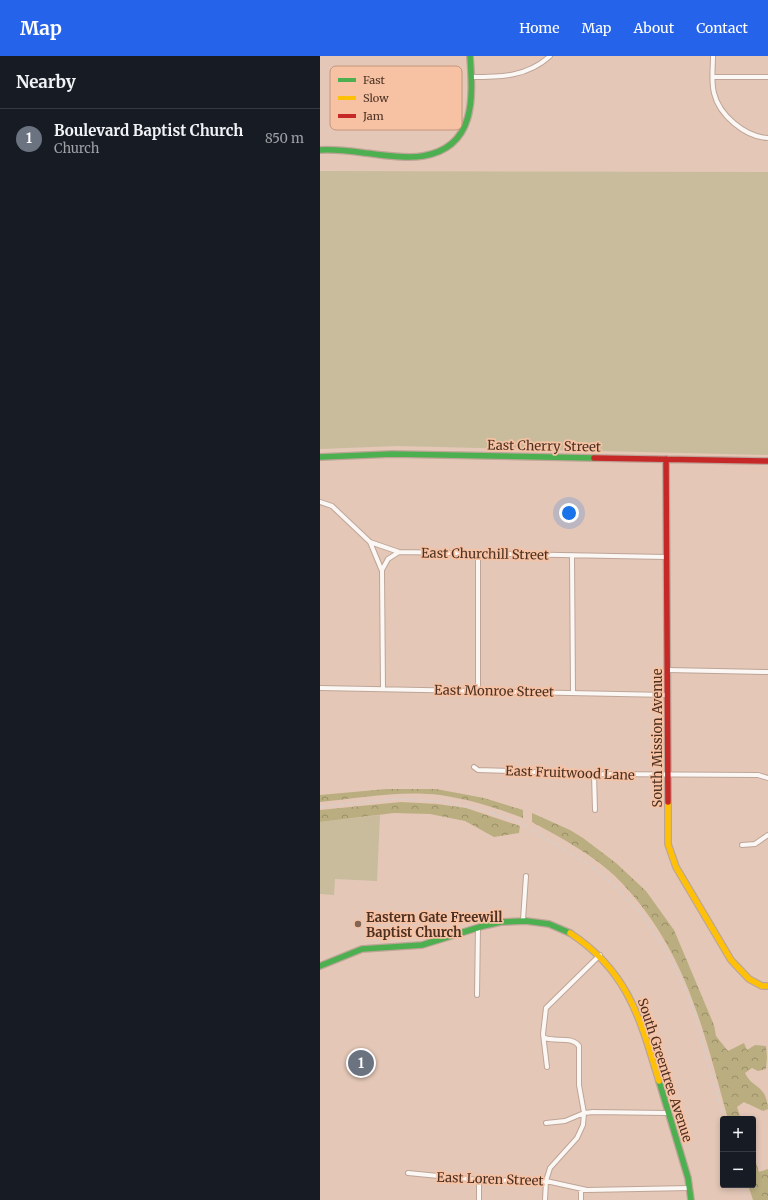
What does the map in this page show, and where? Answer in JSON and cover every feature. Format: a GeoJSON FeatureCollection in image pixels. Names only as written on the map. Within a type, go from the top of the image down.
{"type":"FeatureCollection","features":[{"type":"Feature","properties":{"kind":"street"},"geometry":{"type":"LineString","coordinates":[[320,150],[339,150],[411,156],[437,153],[450,146],[460,136],[466,127],[470,114],[470,56]]}},
{"type":"Feature","properties":{"kind":"street"},"geometry":{"type":"LineString","coordinates":[[471,78],[516,75],[534,68],[550,56]]}},
{"type":"Feature","properties":{"kind":"street"},"geometry":{"type":"LineString","coordinates":[[713,56],[714,95],[722,110],[742,130],[750,135],[768,138]]}},
{"type":"Feature","properties":{"kind":"street"},"geometry":{"type":"LineString","coordinates":[[713,77],[768,77]]}},
{"type":"Feature","properties":{"kind":"street","name":"East Cherry Street"},"geometry":{"type":"LineString","coordinates":[[320,457],[392,454],[768,461]]}},
{"type":"Feature","properties":{"kind":"street","name":"South Mission Avenue"},"geometry":{"type":"LineString","coordinates":[[666,459],[668,844],[676,867],[731,960],[749,979],[765,986]]}},
{"type":"Feature","properties":{"kind":"street","name":"East Churchill Street"},"geometry":{"type":"LineString","coordinates":[[320,502],[332,506],[370,542],[399,552],[666,557]]}},
{"type":"Feature","properties":{"kind":"street"},"geometry":{"type":"LineString","coordinates":[[370,542],[382,570],[383,689]]}},
{"type":"Feature","properties":{"kind":"street"},"geometry":{"type":"LineString","coordinates":[[382,570],[388,559],[399,552]]}},
{"type":"Feature","properties":{"kind":"street"},"geometry":{"type":"LineString","coordinates":[[478,554],[478,691]]}},
{"type":"Feature","properties":{"kind":"street"},"geometry":{"type":"LineString","coordinates":[[572,556],[573,693]]}},
{"type":"Feature","properties":{"kind":"street"},"geometry":{"type":"LineString","coordinates":[[668,670],[768,672]]}},
{"type":"Feature","properties":{"kind":"street","name":"East Monroe Street"},"geometry":{"type":"LineString","coordinates":[[320,688],[668,695]]}},
{"type":"Feature","properties":{"kind":"street","name":"East Fruitwood Lane"},"geometry":{"type":"LineString","coordinates":[[474,767],[478,770],[668,776],[758,776],[768,778]]}},
{"type":"Feature","properties":{"kind":"street"},"geometry":{"type":"LineString","coordinates":[[594,774],[594,810]]}},
{"type":"Feature","properties":{"kind":"street"},"geometry":{"type":"LineString","coordinates":[[742,845],[755,844],[768,835]]}},
{"type":"Feature","properties":{"kind":"street"},"geometry":{"type":"LineString","coordinates":[[523,920],[526,876]]}},
{"type":"Feature","properties":{"kind":"street","name":"South Greentree Avenue"},"geometry":{"type":"LineString","coordinates":[[320,966],[362,949],[419,946],[478,927],[499,922],[523,920],[548,924],[567,931],[583,940],[600,955],[623,982],[632,1001],[640,1022],[690,1188],[691,1200]]}},
{"type":"Feature","properties":{"kind":"street"},"geometry":{"type":"LineString","coordinates":[[477,995],[478,927]]}},
{"type":"Feature","properties":{"kind":"street"},"geometry":{"type":"LineString","coordinates":[[547,1067],[545,1038],[543,1034],[546,1008],[600,955]]}},
{"type":"Feature","properties":{"kind":"street"},"geometry":{"type":"LineString","coordinates":[[545,1038],[550,1040],[571,1040],[576,1042],[579,1046],[579,1085],[584,1113],[583,1125],[577,1138],[550,1168],[546,1181],[545,1200]]}},
{"type":"Feature","properties":{"kind":"street"},"geometry":{"type":"LineString","coordinates":[[546,1123],[565,1121],[584,1113],[667,1113]]}},
{"type":"Feature","properties":{"kind":"street","name":"East Loren Street"},"geometry":{"type":"LineString","coordinates":[[408,1174],[479,1180],[546,1181],[581,1189],[690,1188]]}},
{"type":"Feature","properties":{"kind":"street"},"geometry":{"type":"LineString","coordinates":[[479,1180],[479,1200]]}},
{"type":"Feature","properties":{"kind":"street"},"geometry":{"type":"LineString","coordinates":[[581,1189],[581,1200]]}},
{"type":"Feature","properties":{"kind":"shaded area"},"geometry":{"type":"Polygon","coordinates":[[[320,171],[768,172],[768,455],[398,446],[320,449],[320,171]]]}},
{"type":"Feature","properties":{"kind":"shaded area"},"geometry":{"type":"Polygon","coordinates":[[[380,815],[377,881],[335,879],[334,895],[320,894],[320,822],[380,815]]]}},
{"type":"Feature","properties":{"kind":"green space"},"geometry":{"type":"Polygon","coordinates":[[[386,789],[436,789],[484,798],[523,810],[523,818],[472,801],[440,795],[410,793],[320,802],[320,795],[386,789]]]}},
{"type":"Feature","properties":{"kind":"green space"},"geometry":{"type":"Polygon","coordinates":[[[401,802],[437,804],[466,808],[520,826],[519,833],[494,837],[465,821],[430,814],[394,813],[320,822],[320,810],[401,802]]]}},
{"type":"Feature","properties":{"kind":"green space"},"geometry":{"type":"Polygon","coordinates":[[[532,813],[570,830],[616,863],[646,891],[674,930],[714,1025],[716,1036],[728,1051],[744,1043],[747,1050],[755,1045],[766,1046],[766,1069],[758,1071],[752,1068],[745,1073],[751,1082],[762,1090],[767,1101],[768,1109],[763,1111],[744,1102],[737,1107],[740,1116],[727,1116],[700,1021],[675,960],[659,931],[640,903],[607,869],[565,840],[532,822],[532,813]]]}},
{"type":"Feature","properties":{"kind":"green space"},"geometry":{"type":"Polygon","coordinates":[[[756,1162],[759,1172],[768,1169],[768,1200],[753,1200],[749,1188],[756,1188],[756,1162]]]}},
{"type":"Feature","properties":{"kind":"railway"},"geometry":{"type":"LineString","coordinates":[[320,807],[394,799],[440,801],[480,809],[519,822],[590,865],[616,887],[643,916],[679,976],[693,1009],[723,1116]]}},
{"type":"Feature","properties":{"kind":"railway"},"geometry":{"type":"LineString","coordinates":[[743,1188],[746,1200]]}},
{"type":"Feature","properties":{"kind":"traffic: fast"},"geometry":{"type":"LineString","coordinates":[[320,150],[342,150],[409,157],[423,156],[440,151],[453,142],[462,131],[468,118],[471,88],[470,56]]}},
{"type":"Feature","properties":{"kind":"traffic: fast"},"geometry":{"type":"LineString","coordinates":[[320,457],[392,454],[594,458]]}},
{"type":"Feature","properties":{"kind":"traffic: fast"},"geometry":{"type":"LineString","coordinates":[[320,966],[362,949],[422,945],[501,922],[526,921],[549,924],[570,933]]}},
{"type":"Feature","properties":{"kind":"traffic: fast"},"geometry":{"type":"LineString","coordinates":[[659,1081],[688,1178],[691,1200]]}},
{"type":"Feature","properties":{"kind":"traffic: slow"},"geometry":{"type":"LineString","coordinates":[[668,802],[668,844],[676,867],[731,960],[749,979],[762,986],[768,986]]}},
{"type":"Feature","properties":{"kind":"traffic: slow"},"geometry":{"type":"LineString","coordinates":[[570,933],[590,948],[606,963],[619,980],[638,1017],[659,1081]]}},
{"type":"Feature","properties":{"kind":"traffic: jam"},"geometry":{"type":"LineString","coordinates":[[594,458],[768,461]]}},
{"type":"Feature","properties":{"kind":"traffic: jam"},"geometry":{"type":"LineString","coordinates":[[666,459],[668,802]]}},
{"type":"Feature","properties":{"kind":"place","name":"Eastern Gate Freewill Baptist Church"},"geometry":{"type":"Point","coordinates":[358,924]}},
{"type":"Feature","properties":{"kind":"place","name":"Boulevard Baptist Church"},"geometry":{"type":"Point","coordinates":[361,1063]}}]}
